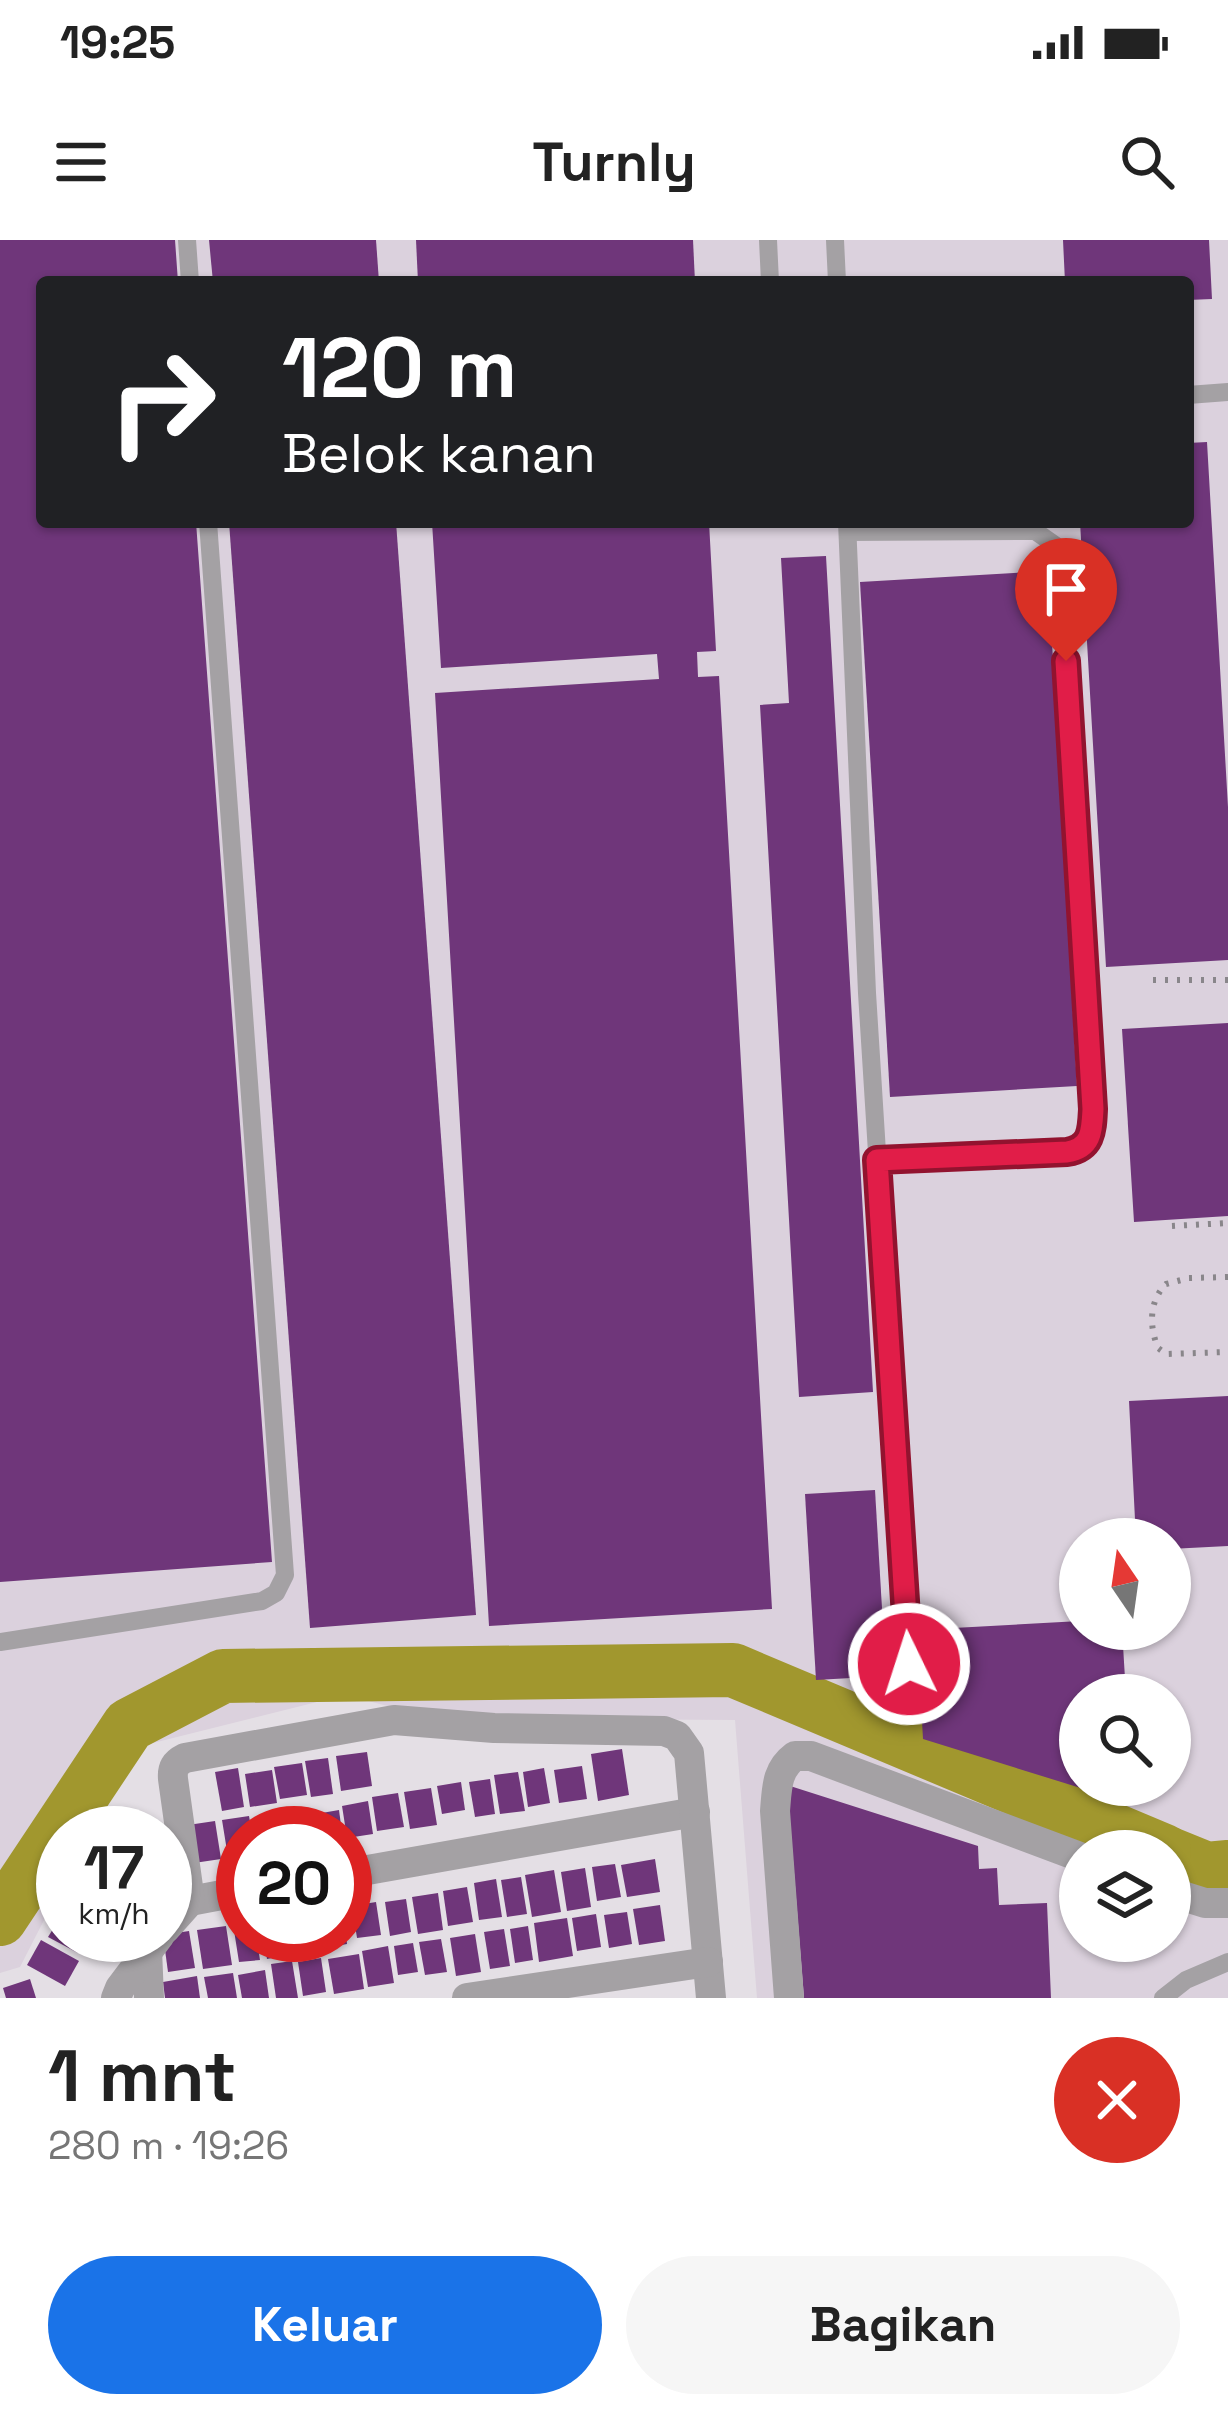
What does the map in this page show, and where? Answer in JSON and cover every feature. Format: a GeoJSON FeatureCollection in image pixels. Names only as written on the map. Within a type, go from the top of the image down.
{"type":"FeatureCollection","features":[{"type":"Feature","properties":{"kind":"street"},"geometry":{"type":"LineString","coordinates":[[176,1806],[172,1769],[177,1762],[372,1722],[664,1731],[677,1736],[689,1753],[711,1998]]}},
{"type":"Feature","properties":{"kind":"street"},"geometry":{"type":"LineString","coordinates":[[789,1998],[775,1811],[777,1782],[795,1756],[811,1756],[1059,1849]]}},
{"type":"Feature","properties":{"kind":"street"},"geometry":{"type":"LineString","coordinates":[[372,1869],[695,1812]]}},
{"type":"Feature","properties":{"kind":"street"},"geometry":{"type":"LineString","coordinates":[[1191,1899],[1228,1903]]}},
{"type":"Feature","properties":{"kind":"street"},"geometry":{"type":"LineString","coordinates":[[467,1998],[708,1961]]}},
{"type":"Feature","properties":{"kind":"street"},"geometry":{"type":"LineString","coordinates":[[116,1998],[141,1962]]}},
{"type":"Feature","properties":{"kind":"street"},"geometry":{"type":"LineString","coordinates":[[149,1998],[154,1962]]}},
{"type":"Feature","properties":{"kind":"lane"},"geometry":{"type":"LineString","coordinates":[[187,240],[190,276]]}},
{"type":"Feature","properties":{"kind":"lane"},"geometry":{"type":"LineString","coordinates":[[768,240],[770,276]]}},
{"type":"Feature","properties":{"kind":"lane"},"geometry":{"type":"LineString","coordinates":[[835,240],[837,276]]}},
{"type":"Feature","properties":{"kind":"lane"},"geometry":{"type":"LineString","coordinates":[[1194,395],[1228,392]]}},
{"type":"Feature","properties":{"kind":"lane"},"geometry":{"type":"LineString","coordinates":[[0,1642],[262,1601],[276,1593],[286,1575],[208,528]]}},
{"type":"Feature","properties":{"kind":"lane"},"geometry":{"type":"LineString","coordinates":[[847,528],[867,993],[912,1710]]}},
{"type":"Feature","properties":{"kind":"lane"},"geometry":{"type":"LineString","coordinates":[[877,1160],[1076,1150],[1090,1136],[1093,1109],[1061,571],[1055,545],[1035,531],[894,528]]}},
{"type":"Feature","properties":{"kind":"lane"},"geometry":{"type":"LineString","coordinates":[[1163,1998],[1186,1980],[1228,1962]]}},
{"type":"Feature","properties":{"kind":"path"},"geometry":{"type":"LineString","coordinates":[[1153,980],[1228,980]]}},
{"type":"Feature","properties":{"kind":"path"},"geometry":{"type":"LineString","coordinates":[[1172,1226],[1228,1223]]}},
{"type":"Feature","properties":{"kind":"path"},"geometry":{"type":"LineString","coordinates":[[1228,1277],[1166,1284],[1154,1303],[1153,1322],[1158,1348],[1166,1354],[1228,1352]]}},
{"type":"Feature","properties":{"kind":"shaded area"},"geometry":{"type":"Polygon","coordinates":[[[0,240],[1228,240],[1228,1998],[757,1998],[735,1720],[434,1718],[345,1695],[133,1748],[103,1806],[36,1806],[36,1936],[20,1967],[0,1973],[0,240]]]}},
{"type":"Feature","properties":{"kind":"building"},"geometry":{"type":"Polygon","coordinates":[[[0,240],[175,240],[178,276],[36,276],[36,528],[196,528],[272,1562],[0,1582],[0,240]]]}},
{"type":"Feature","properties":{"kind":"building"},"geometry":{"type":"Polygon","coordinates":[[[209,240],[376,240],[379,276],[212,276],[209,240]]]}},
{"type":"Feature","properties":{"kind":"building"},"geometry":{"type":"Polygon","coordinates":[[[416,240],[693,240],[695,276],[418,276],[416,240]]]}},
{"type":"Feature","properties":{"kind":"building"},"geometry":{"type":"Polygon","coordinates":[[[1063,240],[1209,240],[1212,299],[1194,300],[1194,276],[1065,276],[1063,240]]]}},
{"type":"Feature","properties":{"kind":"building"},"geometry":{"type":"Polygon","coordinates":[[[1207,442],[1228,807],[1228,960],[1106,967],[1080,528],[1194,528],[1194,443],[1207,442]]]}},
{"type":"Feature","properties":{"kind":"building"},"geometry":{"type":"Polygon","coordinates":[[[229,528],[396,528],[476,1615],[310,1628],[229,528]]]}},
{"type":"Feature","properties":{"kind":"building"},"geometry":{"type":"Polygon","coordinates":[[[432,528],[709,528],[716,651],[697,652],[698,677],[719,676],[772,1609],[489,1626],[435,693],[659,679],[657,654],[441,668],[432,528]]]}},
{"type":"Feature","properties":{"kind":"building"},"geometry":{"type":"Polygon","coordinates":[[[826,556],[873,1392],[799,1397],[760,705],[789,703],[781,558],[826,556]]]}},
{"type":"Feature","properties":{"kind":"building"},"geometry":{"type":"Polygon","coordinates":[[[1048,571],[1077,1086],[890,1097],[860,582],[1048,571]]]}},
{"type":"Feature","properties":{"kind":"building"},"geometry":{"type":"Polygon","coordinates":[[[1228,1023],[1228,1216],[1134,1222],[1122,1029],[1228,1023]]]}},
{"type":"Feature","properties":{"kind":"building"},"geometry":{"type":"Polygon","coordinates":[[[1228,1396],[1228,1546],[1191,1548],[1191,1518],[1135,1518],[1129,1401],[1228,1396]]]}},
{"type":"Feature","properties":{"kind":"building"},"geometry":{"type":"Polygon","coordinates":[[[875,1490],[886,1676],[816,1680],[805,1494],[875,1490]]]}},
{"type":"Feature","properties":{"kind":"building"},"geometry":{"type":"Polygon","coordinates":[[[1059,1622],[1059,1650],[1123,1650],[1125,1674],[1059,1674],[1059,1781],[923,1739],[917,1630],[1059,1622]]]}},
{"type":"Feature","properties":{"kind":"building"},"geometry":{"type":"Polygon","coordinates":[[[622,1749],[629,1795],[598,1801],[591,1754],[622,1749]]]}},
{"type":"Feature","properties":{"kind":"building"},"geometry":{"type":"Polygon","coordinates":[[[367,1752],[372,1786],[341,1791],[336,1756],[367,1752]]]}},
{"type":"Feature","properties":{"kind":"building"},"geometry":{"type":"Polygon","coordinates":[[[328,1758],[333,1794],[311,1797],[305,1761],[328,1758]]]}},
{"type":"Feature","properties":{"kind":"building"},"geometry":{"type":"Polygon","coordinates":[[[302,1763],[307,1795],[280,1799],[274,1767],[302,1763]]]}},
{"type":"Feature","properties":{"kind":"building"},"geometry":{"type":"Polygon","coordinates":[[[582,1766],[587,1799],[559,1803],[554,1770],[582,1766]]]}},
{"type":"Feature","properties":{"kind":"building"},"geometry":{"type":"Polygon","coordinates":[[[238,1768],[244,1806],[221,1806],[215,1772],[238,1768]]]}},
{"type":"Feature","properties":{"kind":"building"},"geometry":{"type":"Polygon","coordinates":[[[544,1768],[550,1803],[528,1807],[523,1772],[544,1768]]]}},
{"type":"Feature","properties":{"kind":"building"},"geometry":{"type":"Polygon","coordinates":[[[272,1770],[277,1803],[250,1806],[245,1774],[272,1770]]]}},
{"type":"Feature","properties":{"kind":"building"},"geometry":{"type":"Polygon","coordinates":[[[518,1772],[525,1811],[500,1814],[494,1775],[518,1772]]]}},
{"type":"Feature","properties":{"kind":"building"},"geometry":{"type":"Polygon","coordinates":[[[490,1779],[495,1814],[475,1817],[469,1782],[490,1779]]]}},
{"type":"Feature","properties":{"kind":"building"},"geometry":{"type":"Polygon","coordinates":[[[461,1782],[465,1810],[442,1814],[437,1786],[461,1782]]]}},
{"type":"Feature","properties":{"kind":"building"},"geometry":{"type":"Polygon","coordinates":[[[787,1785],[978,1846],[979,1869],[997,1868],[999,1905],[1047,1903],[1051,1998],[804,1998],[787,1785]]]}},
{"type":"Feature","properties":{"kind":"building"},"geometry":{"type":"Polygon","coordinates":[[[431,1788],[437,1825],[410,1829],[404,1792],[431,1788]]]}},
{"type":"Feature","properties":{"kind":"building"},"geometry":{"type":"Polygon","coordinates":[[[398,1793],[404,1827],[377,1831],[372,1797],[398,1793]]]}},
{"type":"Feature","properties":{"kind":"building"},"geometry":{"type":"Polygon","coordinates":[[[215,1821],[216,1860],[194,1863],[192,1824],[215,1821]]]}},
{"type":"Feature","properties":{"kind":"building"},"geometry":{"type":"Polygon","coordinates":[[[655,1859],[660,1892],[627,1897],[621,1865],[655,1859]]]}},
{"type":"Feature","properties":{"kind":"building"},"geometry":{"type":"Polygon","coordinates":[[[615,1864],[621,1897],[597,1901],[592,1867],[615,1864]]]}},
{"type":"Feature","properties":{"kind":"building"},"geometry":{"type":"Polygon","coordinates":[[[585,1868],[591,1907],[567,1911],[561,1872],[585,1868]]]}},
{"type":"Feature","properties":{"kind":"building"},"geometry":{"type":"Polygon","coordinates":[[[554,1870],[561,1912],[532,1917],[525,1875],[554,1870]]]}},
{"type":"Feature","properties":{"kind":"building"},"geometry":{"type":"Polygon","coordinates":[[[521,1877],[527,1914],[507,1917],[501,1880],[521,1877]]]}},
{"type":"Feature","properties":{"kind":"building"},"geometry":{"type":"Polygon","coordinates":[[[496,1879],[502,1917],[479,1920],[474,1883],[496,1879]]]}},
{"type":"Feature","properties":{"kind":"building"},"geometry":{"type":"Polygon","coordinates":[[[467,1887],[473,1922],[448,1926],[443,1891],[467,1887]]]}},
{"type":"Feature","properties":{"kind":"building"},"geometry":{"type":"Polygon","coordinates":[[[438,1893],[443,1930],[418,1934],[412,1897],[438,1893]]]}},
{"type":"Feature","properties":{"kind":"building"},"geometry":{"type":"Polygon","coordinates":[[[406,1899],[411,1932],[390,1936],[385,1902],[406,1899]]]}},
{"type":"Feature","properties":{"kind":"building"},"geometry":{"type":"Polygon","coordinates":[[[376,1902],[381,1935],[372,1936],[372,1903],[376,1902]]]}},
{"type":"Feature","properties":{"kind":"building"},"geometry":{"type":"Polygon","coordinates":[[[660,1905],[665,1941],[639,1945],[633,1909],[660,1905]]]}},
{"type":"Feature","properties":{"kind":"building"},"geometry":{"type":"Polygon","coordinates":[[[627,1912],[632,1944],[609,1948],[604,1915],[627,1912]]]}},
{"type":"Feature","properties":{"kind":"building"},"geometry":{"type":"Polygon","coordinates":[[[596,1914],[601,1947],[577,1951],[572,1918],[596,1914]]]}},
{"type":"Feature","properties":{"kind":"building"},"geometry":{"type":"Polygon","coordinates":[[[567,1918],[573,1956],[539,1962],[534,1923],[567,1918]]]}},
{"type":"Feature","properties":{"kind":"building"},"geometry":{"type":"Polygon","coordinates":[[[528,1926],[533,1960],[515,1963],[510,1929],[528,1926]]]}},
{"type":"Feature","properties":{"kind":"building"},"geometry":{"type":"Polygon","coordinates":[[[216,1927],[216,1962],[232,1965],[203,1969],[197,1930],[216,1927]]]}},
{"type":"Feature","properties":{"kind":"building"},"geometry":{"type":"Polygon","coordinates":[[[504,1929],[510,1966],[490,1969],[484,1932],[504,1929]]]}},
{"type":"Feature","properties":{"kind":"building"},"geometry":{"type":"Polygon","coordinates":[[[475,1934],[481,1972],[456,1976],[450,1938],[475,1934]]]}},
{"type":"Feature","properties":{"kind":"building"},"geometry":{"type":"Polygon","coordinates":[[[441,1939],[447,1972],[425,1975],[419,1942],[441,1939]]]}},
{"type":"Feature","properties":{"kind":"building"},"geometry":{"type":"Polygon","coordinates":[[[413,1943],[418,1972],[398,1975],[394,1946],[413,1943]]]}},
{"type":"Feature","properties":{"kind":"building"},"geometry":{"type":"Polygon","coordinates":[[[388,1946],[394,1983],[368,1987],[364,1962],[372,1962],[372,1949],[388,1946]]]}},
{"type":"Feature","properties":{"kind":"building"},"geometry":{"type":"Polygon","coordinates":[[[36,1949],[36,1962],[78,1962],[65,1986],[27,1965],[36,1949]]]}},
{"type":"Feature","properties":{"kind":"building"},"geometry":{"type":"Polygon","coordinates":[[[192,1950],[195,1968],[168,1972],[167,1962],[192,1962],[192,1950]]]}},
{"type":"Feature","properties":{"kind":"building"},"geometry":{"type":"Polygon","coordinates":[[[292,1962],[298,1998],[276,1998],[271,1964],[292,1962]]]}},
{"type":"Feature","properties":{"kind":"building"},"geometry":{"type":"Polygon","coordinates":[[[298,1962],[322,1962],[326,1992],[303,1996],[298,1962]]]}},
{"type":"Feature","properties":{"kind":"building"},"geometry":{"type":"Polygon","coordinates":[[[329,1962],[360,1962],[364,1989],[334,1994],[329,1962]]]}},
{"type":"Feature","properties":{"kind":"building"},"geometry":{"type":"Polygon","coordinates":[[[265,1970],[269,1998],[242,1998],[238,1975],[265,1970]]]}},
{"type":"Feature","properties":{"kind":"building"},"geometry":{"type":"Polygon","coordinates":[[[233,1973],[237,1998],[208,1998],[204,1977],[233,1973]]]}},
{"type":"Feature","properties":{"kind":"building"},"geometry":{"type":"Polygon","coordinates":[[[197,1976],[200,1998],[165,1998],[163,1982],[197,1976]]]}},
{"type":"Feature","properties":{"kind":"building"},"geometry":{"type":"Polygon","coordinates":[[[30,1979],[36,1998],[6,1998],[3,1988],[30,1979]]]}},
{"type":"Feature","properties":{"kind":"waterway"},"geometry":{"type":"LineString","coordinates":[[0,1919],[129,1725],[223,1676],[733,1670],[1114,1830]]}},
{"type":"Feature","properties":{"kind":"waterway"},"geometry":{"type":"LineString","coordinates":[[1191,1863],[1207,1869],[1228,1867]]}},
{"type":"Feature","properties":{"kind":"route"},"geometry":{"type":"LineString","coordinates":[[909,1664],[877,1160],[1067,1152],[1083,1147],[1090,1136],[1093,1109],[1066,661]]}}]}
